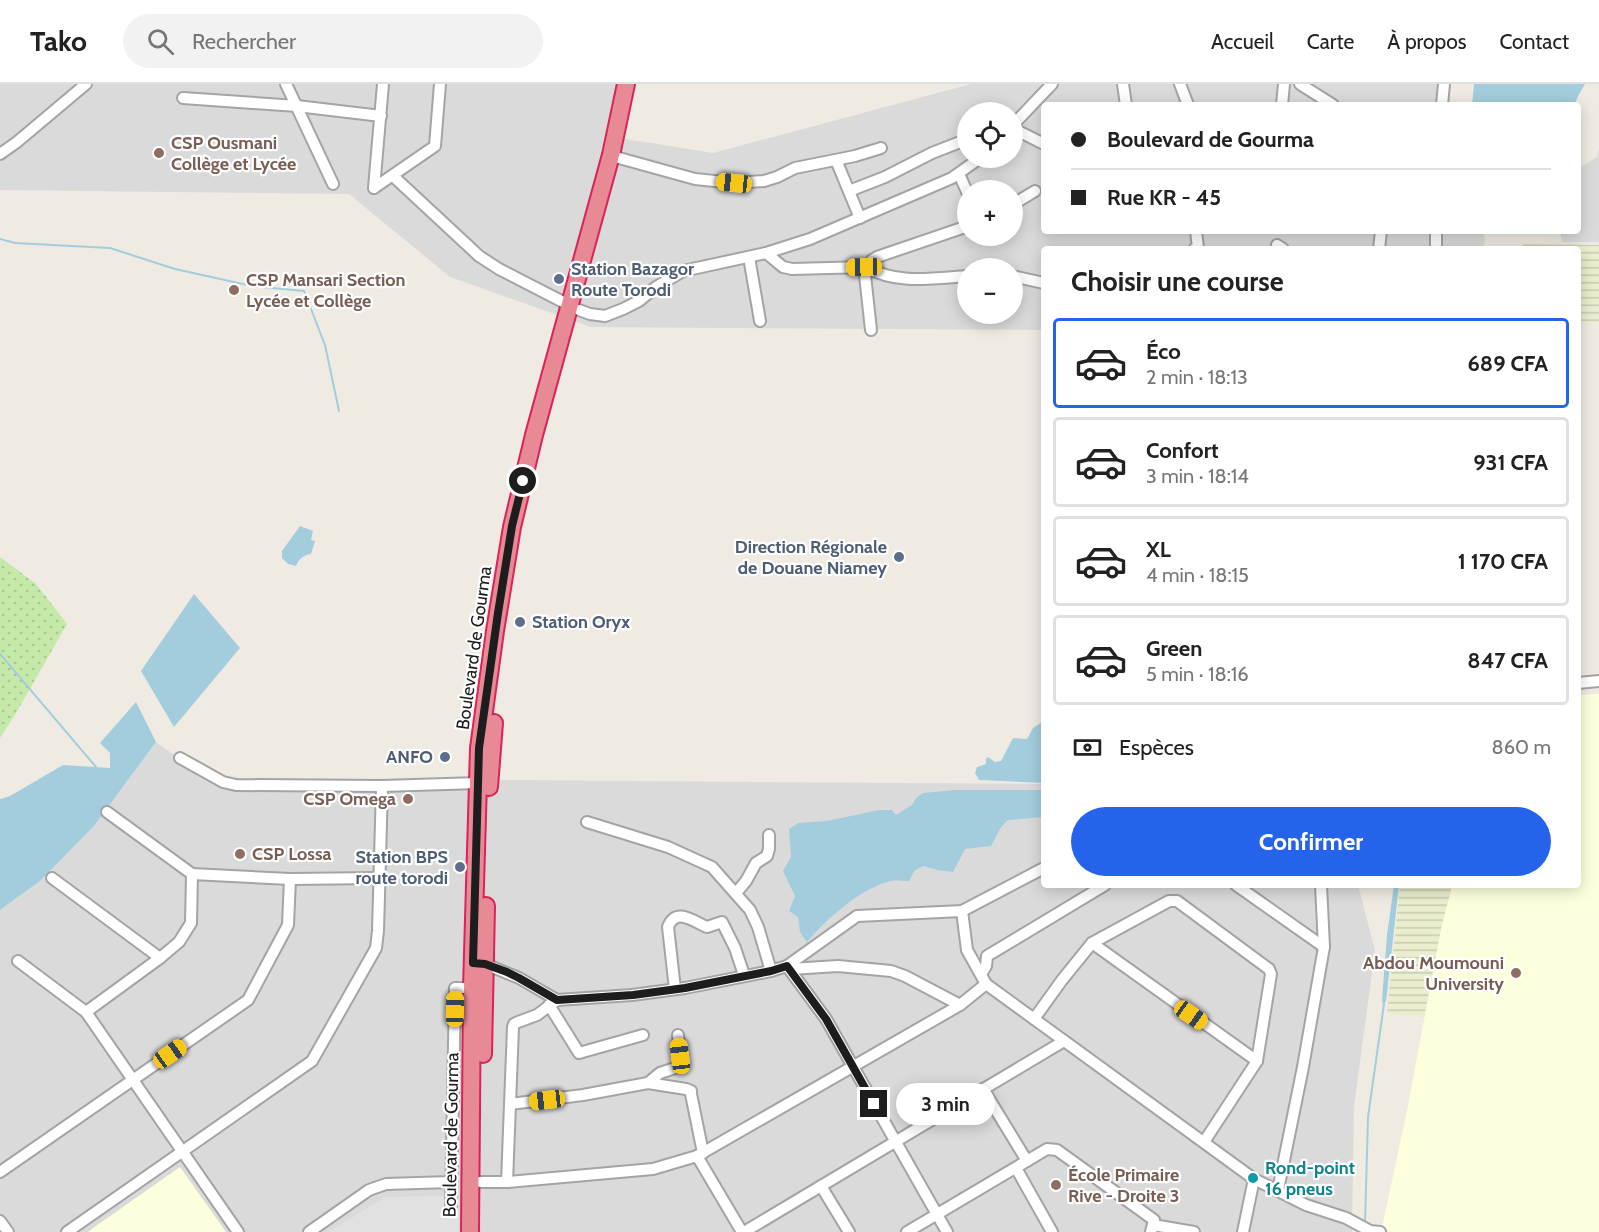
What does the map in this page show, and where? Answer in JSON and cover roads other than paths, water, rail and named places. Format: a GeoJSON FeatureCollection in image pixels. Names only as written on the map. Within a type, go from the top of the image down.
{"type":"FeatureCollection","features":[{"type":"Feature","properties":{"kind":"highway","name":"Boulevard de Gourma"},"geometry":{"type":"LineString","coordinates":[[479,1232],[478,783],[502,647],[518,528],[544,435],[626,84]]}},
{"type":"Feature","properties":{"kind":"highway","name":"Boulevard de Gourma"},"geometry":{"type":"LineString","coordinates":[[574,308],[619,158],[634,84]]}},
{"type":"Feature","properties":{"kind":"highway","name":"Boulevard de Gourma"},"geometry":{"type":"LineString","coordinates":[[470,1232],[472,988],[479,964],[485,748]]}},
{"type":"Feature","properties":{"kind":"street"},"geometry":{"type":"LineString","coordinates":[[0,154],[86,84]]}},
{"type":"Feature","properties":{"kind":"street"},"geometry":{"type":"LineString","coordinates":[[286,84],[333,184]]}},
{"type":"Feature","properties":{"kind":"street"},"geometry":{"type":"LineString","coordinates":[[383,84],[374,188],[435,146],[440,84]]}},
{"type":"Feature","properties":{"kind":"street"},"geometry":{"type":"LineString","coordinates":[[1023,115],[1052,84]]}},
{"type":"Feature","properties":{"kind":"street"},"geometry":{"type":"LineString","coordinates":[[1123,84],[1126,102]]}},
{"type":"Feature","properties":{"kind":"street"},"geometry":{"type":"LineString","coordinates":[[1180,84],[1187,102]]}},
{"type":"Feature","properties":{"kind":"street"},"geometry":{"type":"LineString","coordinates":[[1282,102],[1284,84]]}},
{"type":"Feature","properties":{"kind":"street"},"geometry":{"type":"LineString","coordinates":[[1300,84],[1328,102]]}},
{"type":"Feature","properties":{"kind":"street"},"geometry":{"type":"LineString","coordinates":[[1442,102],[1444,84]]}},
{"type":"Feature","properties":{"kind":"street"},"geometry":{"type":"LineString","coordinates":[[183,98],[297,106],[381,116]]}},
{"type":"Feature","properties":{"kind":"street"},"geometry":{"type":"LineString","coordinates":[[1023,133],[1041,142]]}},
{"type":"Feature","properties":{"kind":"street"},"geometry":{"type":"LineString","coordinates":[[849,191],[957,143]]}},
{"type":"Feature","properties":{"kind":"street"},"geometry":{"type":"LineString","coordinates":[[619,158],[695,179],[734,183],[764,181],[795,168],[855,156],[880,148]]}},
{"type":"Feature","properties":{"kind":"street"},"geometry":{"type":"LineString","coordinates":[[836,160],[860,218]]}},
{"type":"Feature","properties":{"kind":"street"},"geometry":{"type":"LineString","coordinates":[[393,176],[479,256],[499,269],[574,308],[590,314],[605,316],[639,301],[656,287],[683,271],[766,253],[810,239],[959,174],[967,168]]}},
{"type":"Feature","properties":{"kind":"street"},"geometry":{"type":"LineString","coordinates":[[959,174],[962,180]]}},
{"type":"Feature","properties":{"kind":"street"},"geometry":{"type":"LineString","coordinates":[[1023,198],[1035,191]]}},
{"type":"Feature","properties":{"kind":"street"},"geometry":{"type":"LineString","coordinates":[[865,267],[877,257],[957,230]]}},
{"type":"Feature","properties":{"kind":"street"},"geometry":{"type":"LineString","coordinates":[[766,253],[783,267],[792,269],[865,267],[876,273],[912,278],[957,276]]}},
{"type":"Feature","properties":{"kind":"street"},"geometry":{"type":"LineString","coordinates":[[749,257],[760,321]]}},
{"type":"Feature","properties":{"kind":"street"},"geometry":{"type":"LineString","coordinates":[[865,267],[871,330]]}},
{"type":"Feature","properties":{"kind":"street"},"geometry":{"type":"LineString","coordinates":[[1023,278],[1041,282]]}},
{"type":"Feature","properties":{"kind":"street"},"geometry":{"type":"LineString","coordinates":[[1581,683],[1599,681]]}},
{"type":"Feature","properties":{"kind":"street"},"geometry":{"type":"LineString","coordinates":[[180,758],[223,782],[236,785],[382,786],[478,783]]}},
{"type":"Feature","properties":{"kind":"street"},"geometry":{"type":"LineString","coordinates":[[67,1232],[312,1061],[376,948],[382,786]]}},
{"type":"Feature","properties":{"kind":"street"},"geometry":{"type":"LineString","coordinates":[[107,812],[192,874],[290,879],[379,878]]}},
{"type":"Feature","properties":{"kind":"street"},"geometry":{"type":"LineString","coordinates":[[587,822],[644,838],[712,867],[750,910],[758,927],[771,971]]}},
{"type":"Feature","properties":{"kind":"street"},"geometry":{"type":"LineString","coordinates":[[735,893],[747,881],[756,863],[767,856],[769,835]]}},
{"type":"Feature","properties":{"kind":"street"},"geometry":{"type":"LineString","coordinates":[[789,967],[856,916],[962,911],[1041,870]]}},
{"type":"Feature","properties":{"kind":"street"},"geometry":{"type":"LineString","coordinates":[[86,1012],[179,942],[191,923],[192,874]]}},
{"type":"Feature","properties":{"kind":"street"},"geometry":{"type":"LineString","coordinates":[[52,878],[160,958]]}},
{"type":"Feature","properties":{"kind":"street"},"geometry":{"type":"LineString","coordinates":[[0,1172],[248,1000],[288,925],[290,879]]}},
{"type":"Feature","properties":{"kind":"street"},"geometry":{"type":"LineString","coordinates":[[480,1182],[507,1182],[653,1169],[700,1154],[960,1005],[984,979],[987,956],[1100,888]]}},
{"type":"Feature","properties":{"kind":"street"},"geometry":{"type":"LineString","coordinates":[[1244,888],[1324,947]]}},
{"type":"Feature","properties":{"kind":"street"},"geometry":{"type":"LineString","coordinates":[[1278,1190],[1324,947],[1321,888]]}},
{"type":"Feature","properties":{"kind":"street"},"geometry":{"type":"LineString","coordinates":[[1034,1019],[1092,943],[1169,901],[1177,901],[1270,971],[1257,1061],[1204,1142]]}},
{"type":"Feature","properties":{"kind":"street"},"geometry":{"type":"LineString","coordinates":[[962,911],[967,950],[984,979],[1034,1019],[1254,1179],[1306,1205],[1346,1218],[1371,1231],[1380,1232]]}},
{"type":"Feature","properties":{"kind":"street"},"geometry":{"type":"LineString","coordinates":[[675,989],[668,927],[671,921],[679,917],[689,917],[707,927],[722,922],[735,948],[744,975]]}},
{"type":"Feature","properties":{"kind":"street"},"geometry":{"type":"LineString","coordinates":[[1092,943],[1257,1061]]}},
{"type":"Feature","properties":{"kind":"street"},"geometry":{"type":"LineString","coordinates":[[18,961],[86,1012],[238,1232]]}},
{"type":"Feature","properties":{"kind":"street"},"geometry":{"type":"LineString","coordinates":[[479,964],[519,978],[553,1003],[579,1053],[643,1035]]}},
{"type":"Feature","properties":{"kind":"street"},"geometry":{"type":"LineString","coordinates":[[507,1182],[514,1024],[537,1015],[553,1003],[675,989],[789,967],[838,966],[891,971],[960,1005]]}},
{"type":"Feature","properties":{"kind":"street"},"geometry":{"type":"LineString","coordinates":[[789,967],[826,1019],[854,1065],[947,1232]]}},
{"type":"Feature","properties":{"kind":"street"},"geometry":{"type":"LineString","coordinates":[[451,1207],[455,988],[472,988]]}},
{"type":"Feature","properties":{"kind":"street"},"geometry":{"type":"LineString","coordinates":[[648,1083],[660,1073],[681,1066],[678,1035]]}},
{"type":"Feature","properties":{"kind":"street"},"geometry":{"type":"LineString","coordinates":[[510,1104],[594,1094],[648,1083],[691,1091],[700,1154],[743,1232],[1064,1041]]}},
{"type":"Feature","properties":{"kind":"street"},"geometry":{"type":"LineString","coordinates":[[983,1089],[1027,1161]]}},
{"type":"Feature","properties":{"kind":"street"},"geometry":{"type":"LineString","coordinates":[[907,1232],[1047,1149],[1057,1150],[1154,1220],[1152,1229],[1194,1232]]}},
{"type":"Feature","properties":{"kind":"street"},"geometry":{"type":"LineString","coordinates":[[1016,1168],[1052,1232]]}},
{"type":"Feature","properties":{"kind":"street"},"geometry":{"type":"LineString","coordinates":[[1243,1232],[1254,1179]]}},
{"type":"Feature","properties":{"kind":"street"},"geometry":{"type":"LineString","coordinates":[[309,1232],[369,1190],[386,1184],[451,1182]]}},
{"type":"Feature","properties":{"kind":"street"},"geometry":{"type":"LineString","coordinates":[[820,1186],[849,1232]]}},
{"type":"Feature","properties":{"kind":"street"},"geometry":{"type":"LineString","coordinates":[[0,1221],[8,1232]]}},
{"type":"Feature","properties":{"kind":"water"},"geometry":{"type":"Polygon","coordinates":[[[1474,84],[1585,84],[1576,102],[1472,102],[1474,84]]]}},
{"type":"Feature","properties":{"kind":"water"},"geometry":{"type":"Polygon","coordinates":[[[300,526],[313,531],[311,540],[315,541],[311,554],[298,561],[296,566],[288,564],[282,558],[282,551],[300,526]]]}},
{"type":"Feature","properties":{"kind":"water"},"geometry":{"type":"Polygon","coordinates":[[[194,594],[240,648],[174,727],[141,671],[194,594]]]}},
{"type":"Feature","properties":{"kind":"water"},"geometry":{"type":"Polygon","coordinates":[[[136,702],[156,742],[94,826],[40,881],[0,910],[0,799],[10,796],[63,765],[110,768],[110,753],[100,743],[136,702]]]}},
{"type":"Feature","properties":{"kind":"water"},"geometry":{"type":"Polygon","coordinates":[[[1041,723],[1041,783],[979,780],[975,773],[977,767],[986,764],[988,757],[995,762],[1001,761],[1013,738],[1027,739],[1033,728],[1041,723]]]}},
{"type":"Feature","properties":{"kind":"water"},"geometry":{"type":"Polygon","coordinates":[[[955,790],[1041,790],[1041,817],[1008,820],[1001,827],[991,846],[965,849],[953,872],[924,866],[915,870],[909,881],[890,881],[866,891],[834,915],[807,942],[800,932],[798,917],[789,911],[795,896],[783,871],[791,857],[789,829],[798,823],[827,821],[879,810],[892,810],[896,815],[912,805],[923,793],[955,790]]]}},
{"type":"Feature","properties":{"kind":"water"},"geometry":{"type":"Polygon","coordinates":[[[1394,888],[1399,888],[1386,1001],[1383,1005],[1382,1000],[1394,888]]]}},
{"type":"Feature","properties":{"kind":"waterway"},"geometry":{"type":"LineString","coordinates":[[0,239],[15,243],[110,248],[175,269],[252,286],[304,291],[325,345],[339,411]]}},
{"type":"Feature","properties":{"kind":"waterway"},"geometry":{"type":"LineString","coordinates":[[0,654],[96,767]]}},
{"type":"Feature","properties":{"kind":"waterway"},"geometry":{"type":"LineString","coordinates":[[1365,1223],[1368,1117],[1384,1004]]}},
{"type":"Feature","properties":{"kind":"place","name":"CSP Ousmani Collège et Lycée"},"geometry":{"type":"Point","coordinates":[159,153]}},
{"type":"Feature","properties":{"kind":"place","name":"Station Bazagor Route Torodi"},"geometry":{"type":"Point","coordinates":[559,279]}},
{"type":"Feature","properties":{"kind":"place","name":"CSP Mansari Section Lycée et Collège"},"geometry":{"type":"Point","coordinates":[234,290]}},
{"type":"Feature","properties":{"kind":"place","name":"Direction Régionale de Douane Niamey"},"geometry":{"type":"Point","coordinates":[899,557]}},
{"type":"Feature","properties":{"kind":"place","name":"Station Oryx"},"geometry":{"type":"Point","coordinates":[520,622]}},
{"type":"Feature","properties":{"kind":"place","name":"ANFO"},"geometry":{"type":"Point","coordinates":[445,757]}},
{"type":"Feature","properties":{"kind":"place","name":"CSP Omega"},"geometry":{"type":"Point","coordinates":[408,799]}},
{"type":"Feature","properties":{"kind":"place","name":"CSP Lossa"},"geometry":{"type":"Point","coordinates":[240,854]}},
{"type":"Feature","properties":{"kind":"place","name":"Station BPS route torodi"},"geometry":{"type":"Point","coordinates":[460,867]}},
{"type":"Feature","properties":{"kind":"place","name":"Abdou Moumouni University"},"geometry":{"type":"Point","coordinates":[1516,973]}},
{"type":"Feature","properties":{"kind":"place","name":"Rond-point 16 pneus"},"geometry":{"type":"Point","coordinates":[1253,1178]}},
{"type":"Feature","properties":{"kind":"place","name":"École Primaire Rive - Droite 3"},"geometry":{"type":"Point","coordinates":[1056,1185]}}]}
